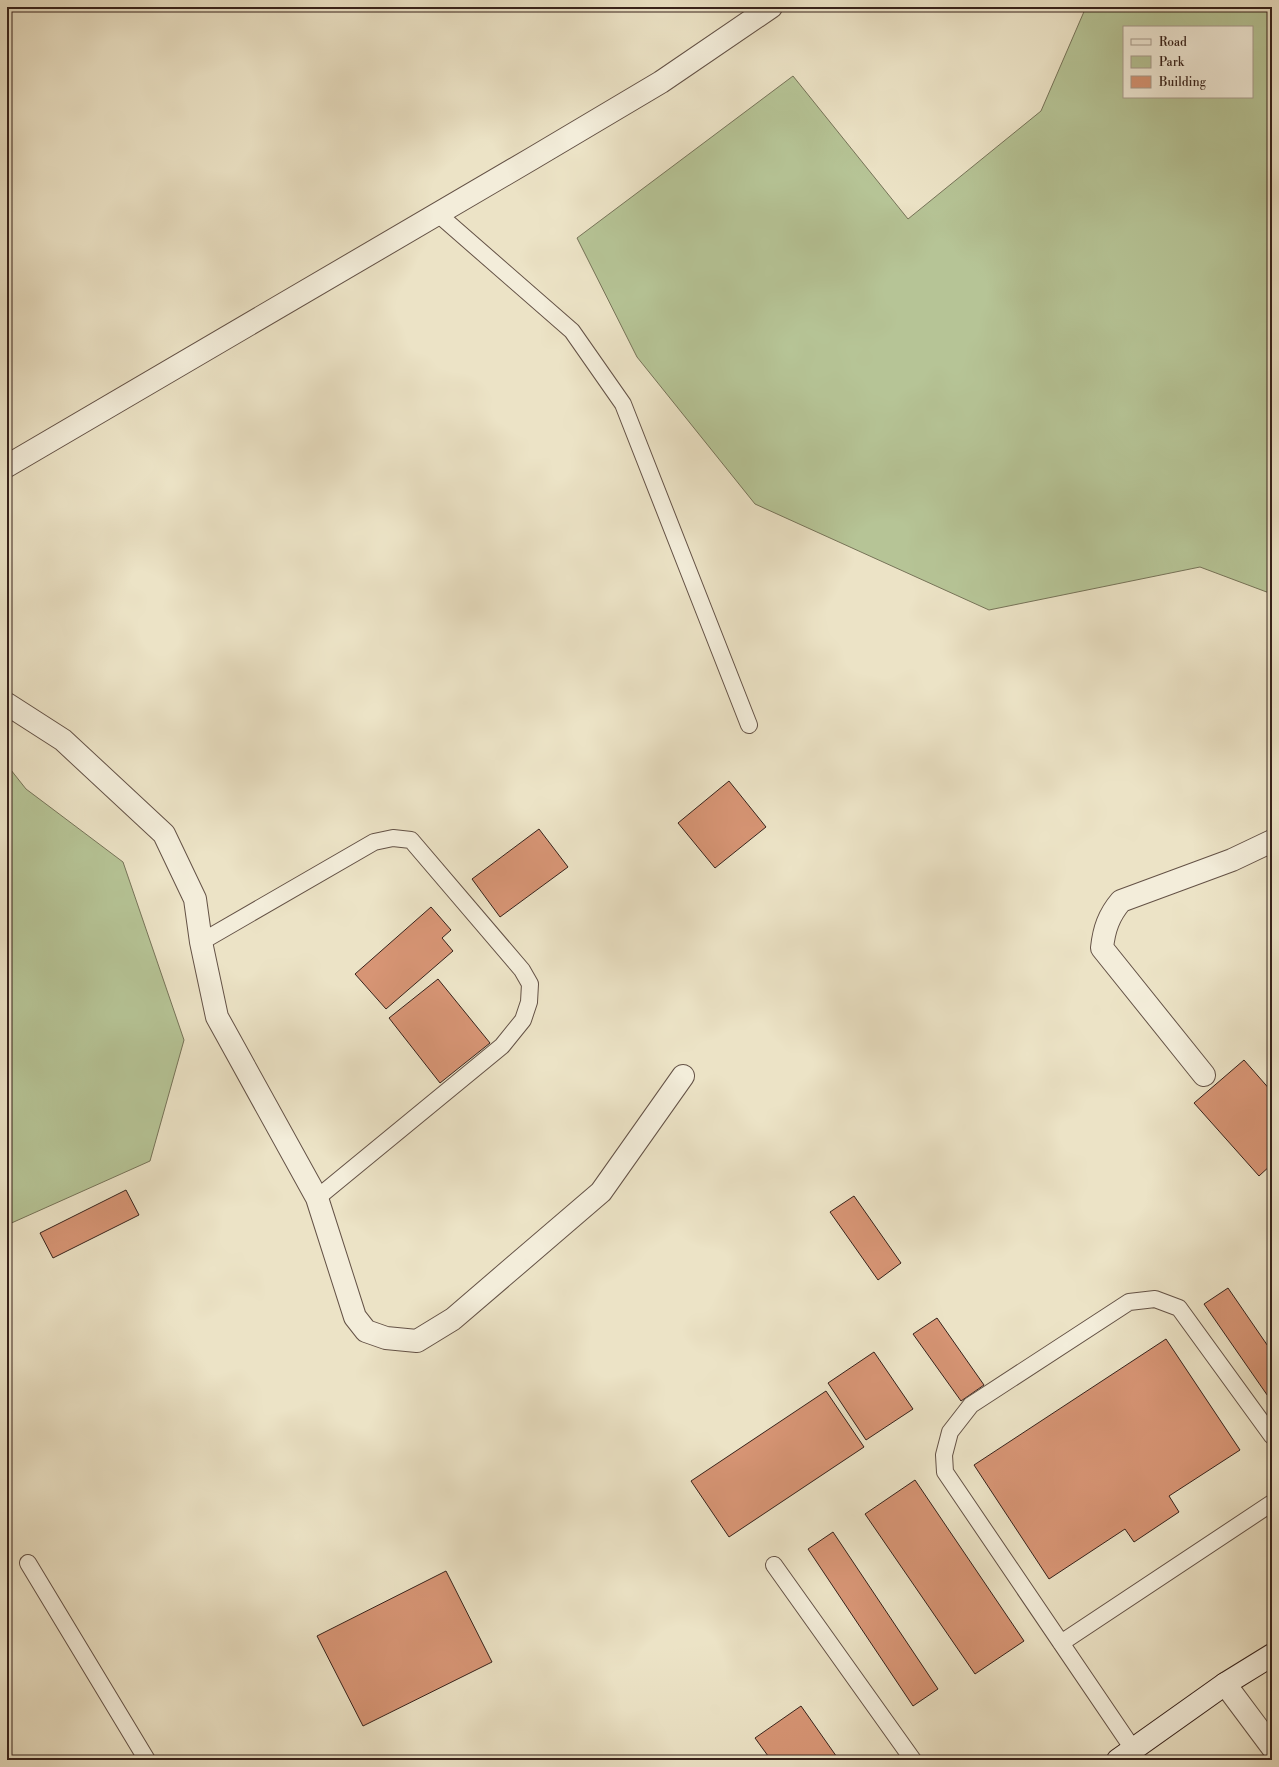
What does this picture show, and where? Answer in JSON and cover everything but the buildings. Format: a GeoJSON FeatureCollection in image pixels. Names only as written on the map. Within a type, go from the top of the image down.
{"type":"FeatureCollection","features":[{"type":"Feature","properties":{"kind":"street"},"geometry":{"type":"LineString","coordinates":[[7,466],[534,158],[661,82],[771,7]]}},
{"type":"Feature","properties":{"kind":"street"},"geometry":{"type":"LineString","coordinates":[[7,704],[63,740],[164,834],[195,899],[201,942],[218,1017],[317,1198],[355,1317],[366,1331],[386,1338],[417,1341],[453,1319],[601,1192],[683,1076]]}},
{"type":"Feature","properties":{"kind":"street"},"geometry":{"type":"LineString","coordinates":[[1204,1075],[1102,948],[1104,930],[1113,910],[1121,901],[1232,860],[1272,841]]}},
{"type":"Feature","properties":{"kind":"street"},"geometry":{"type":"LineString","coordinates":[[1126,1754],[1224,1684],[1272,1656]]}},
{"type":"Feature","properties":{"kind":"street"},"geometry":{"type":"LineString","coordinates":[[1224,1684],[1272,1747]]}},
{"type":"Feature","properties":{"kind":"lane"},"geometry":{"type":"LineString","coordinates":[[438,214],[572,330],[622,404],[749,725]]}},
{"type":"Feature","properties":{"kind":"lane"},"geometry":{"type":"LineString","coordinates":[[201,942],[374,842],[392,838],[411,840],[522,970],[530,984],[529,1002],[523,1020],[502,1046],[317,1198]]}},
{"type":"Feature","properties":{"kind":"lane"},"geometry":{"type":"LineString","coordinates":[[1126,1754],[1061,1643],[945,1472],[944,1455],[950,1432],[971,1405],[1129,1302],[1155,1300],[1179,1308],[1272,1436]]}},
{"type":"Feature","properties":{"kind":"lane"},"geometry":{"type":"LineString","coordinates":[[1061,1643],[1272,1503]]}},
{"type":"Feature","properties":{"kind":"lane"},"geometry":{"type":"LineString","coordinates":[[28,1562],[147,1760]]}},
{"type":"Feature","properties":{"kind":"lane"},"geometry":{"type":"LineString","coordinates":[[774,1565],[913,1760]]}},
{"type":"Feature","properties":{"kind":"green space"},"geometry":{"type":"Polygon","coordinates":[[[1086,7],[1272,7],[1272,594],[1200,567],[989,610],[755,504],[637,357],[577,238],[793,76],[908,219],[1041,111],[1086,7]]]}},
{"type":"Feature","properties":{"kind":"green space"},"geometry":{"type":"Polygon","coordinates":[[[7,765],[26,789],[123,862],[184,1040],[150,1161],[7,1225],[7,765]]]}}]}
